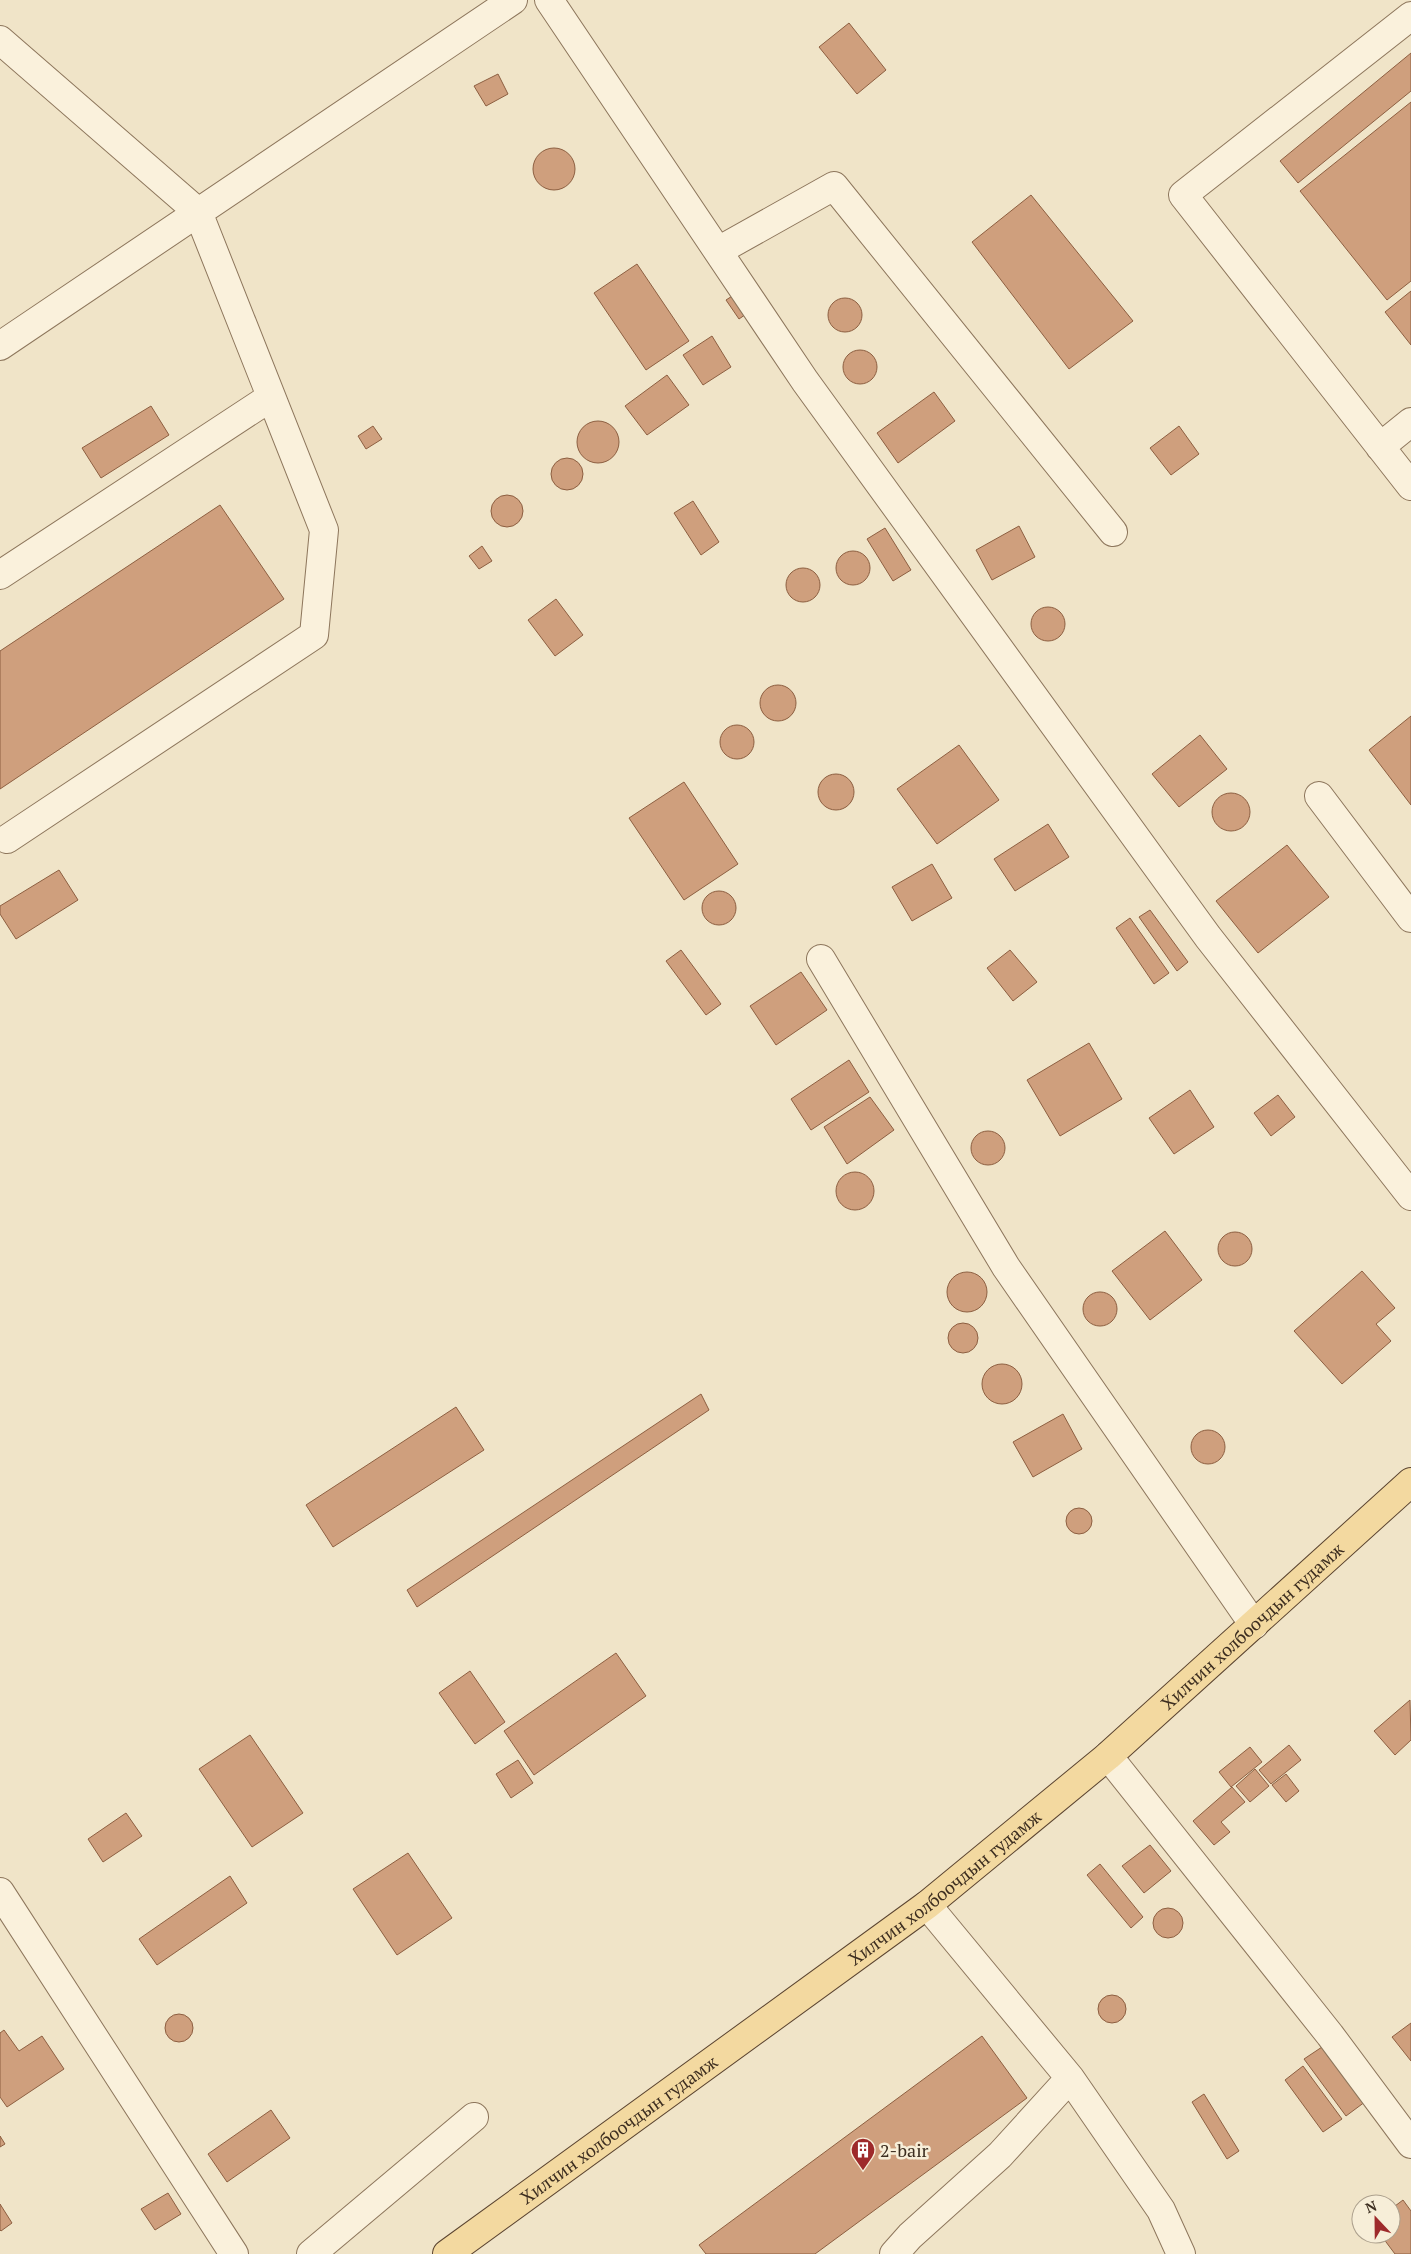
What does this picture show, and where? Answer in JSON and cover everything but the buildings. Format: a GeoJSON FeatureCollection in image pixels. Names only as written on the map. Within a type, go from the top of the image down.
{"type":"FeatureCollection","features":[{"type":"Feature","properties":{"kind":"main road","name":"Хилчин холбоочдын гудамж"},"geometry":{"type":"LineString","coordinates":[[446,2254],[927,1905],[1108,1756],[1411,1482]]}},
{"type":"Feature","properties":{"kind":"street"},"geometry":{"type":"LineString","coordinates":[[0,346],[513,0]]}},
{"type":"Feature","properties":{"kind":"street"},"geometry":{"type":"LineString","coordinates":[[549,0],[805,381],[1208,936],[1411,1196]]}},
{"type":"Feature","properties":{"kind":"street"},"geometry":{"type":"LineString","coordinates":[[1411,16],[1183,196],[1411,486]]}},
{"type":"Feature","properties":{"kind":"street"},"geometry":{"type":"LineString","coordinates":[[0,40],[198,212],[324,530],[314,635],[7,839]]}},
{"type":"Feature","properties":{"kind":"street"},"geometry":{"type":"LineString","coordinates":[[718,251],[834,186],[1113,532]]}},
{"type":"Feature","properties":{"kind":"street"},"geometry":{"type":"LineString","coordinates":[[0,575],[271,397]]}},
{"type":"Feature","properties":{"kind":"street"},"geometry":{"type":"LineString","coordinates":[[1380,447],[1411,422]]}},
{"type":"Feature","properties":{"kind":"street"},"geometry":{"type":"LineString","coordinates":[[1319,796],[1411,918]]}},
{"type":"Feature","properties":{"kind":"street"},"geometry":{"type":"LineString","coordinates":[[822,959],[1006,1267],[1254,1625]]}},
{"type":"Feature","properties":{"kind":"street"},"geometry":{"type":"LineString","coordinates":[[1108,1756],[1330,2035],[1411,2144]]}},
{"type":"Feature","properties":{"kind":"street"},"geometry":{"type":"LineString","coordinates":[[0,1892],[234,2254]]}},
{"type":"Feature","properties":{"kind":"street"},"geometry":{"type":"LineString","coordinates":[[927,1905],[1070,2078],[1160,2210],[1181,2254]]}},
{"type":"Feature","properties":{"kind":"street"},"geometry":{"type":"LineString","coordinates":[[894,2254],[910,2236],[1000,2155],[1070,2078]]}},
{"type":"Feature","properties":{"kind":"street"},"geometry":{"type":"LineString","coordinates":[[311,2254],[474,2117]]}},
{"type":"Feature","properties":{"kind":"place","name":"2-bair"},"geometry":{"type":"Point","coordinates":[863,2171]}}]}
